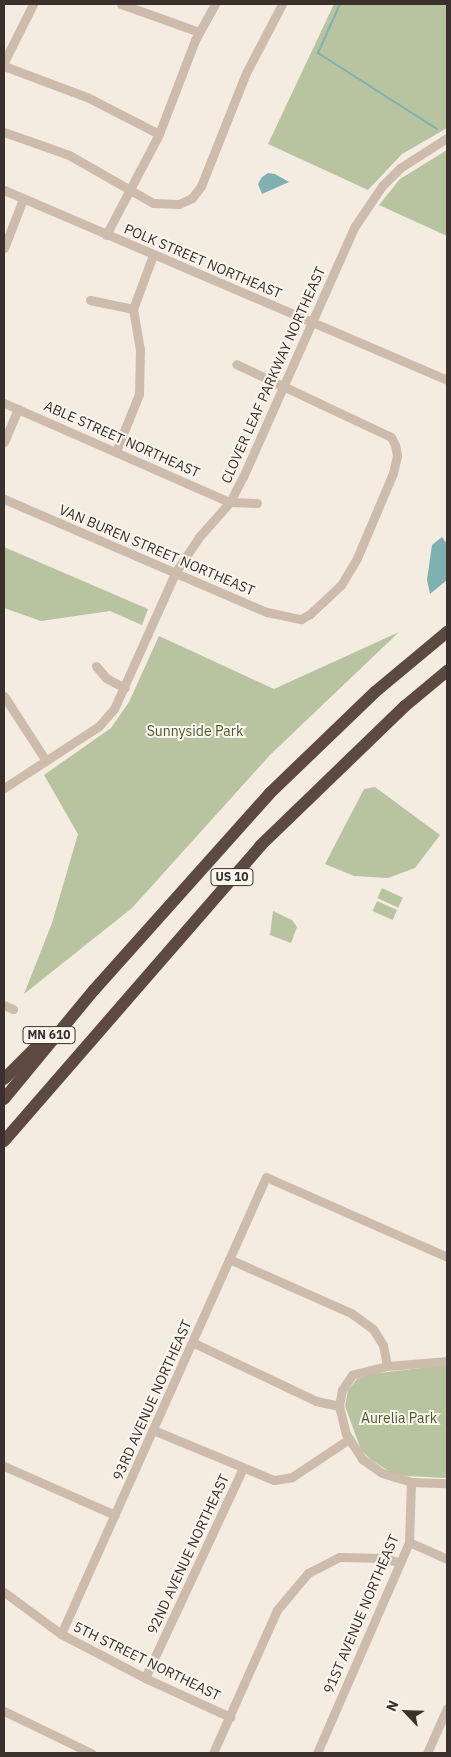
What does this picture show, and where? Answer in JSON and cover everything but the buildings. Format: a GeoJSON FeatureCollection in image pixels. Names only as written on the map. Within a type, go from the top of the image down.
{"type":"FeatureCollection","features":[{"type":"Feature","properties":{"kind":"highway","name":"US 10"},"geometry":{"type":"LineString","coordinates":[[4,1099],[94,990],[269,794],[368,699],[447,632]]}},
{"type":"Feature","properties":{"kind":"highway","name":"US 10"},"geometry":{"type":"LineString","coordinates":[[4,1140],[260,846],[398,713],[447,672]]}},
{"type":"Feature","properties":{"kind":"highway","name":"MN 610"},"geometry":{"type":"LineString","coordinates":[[4,1080],[94,990]]}},
{"type":"Feature","properties":{"kind":"highway"},"geometry":{"type":"LineString","coordinates":[[4,1148],[37,1102]]}},
{"type":"Feature","properties":{"kind":"street"},"geometry":{"type":"LineString","coordinates":[[4,62],[6,50],[33,4]]}},
{"type":"Feature","properties":{"kind":"street"},"geometry":{"type":"LineString","coordinates":[[121,4],[199,32]]}},
{"type":"Feature","properties":{"kind":"street"},"geometry":{"type":"LineString","coordinates":[[106,235],[159,134],[199,32],[215,4]]}},
{"type":"Feature","properties":{"kind":"street"},"geometry":{"type":"LineString","coordinates":[[4,132],[69,155],[153,203],[179,204],[192,198],[201,186],[246,73],[278,5]]}},
{"type":"Feature","properties":{"kind":"street"},"geometry":{"type":"LineString","coordinates":[[4,66],[87,97],[159,134]]}},
{"type":"Feature","properties":{"kind":"street","name":"CLOVER LEAF PARKWAY NORTHEAST"},"geometry":{"type":"LineString","coordinates":[[4,788],[99,726],[125,688],[176,573],[199,538],[230,502],[355,226],[370,201],[400,168],[447,138]]}},
{"type":"Feature","properties":{"kind":"street","name":"POLK STREET NORTHEAST"},"geometry":{"type":"LineString","coordinates":[[4,190],[447,380]]}},
{"type":"Feature","properties":{"kind":"street"},"geometry":{"type":"LineString","coordinates":[[4,248],[23,199]]}},
{"type":"Feature","properties":{"kind":"street"},"geometry":{"type":"LineString","coordinates":[[116,451],[140,384],[140,350],[133,309],[153,255]]}},
{"type":"Feature","properties":{"kind":"street"},"geometry":{"type":"LineString","coordinates":[[90,300],[133,309]]}},
{"type":"Feature","properties":{"kind":"street"},"geometry":{"type":"LineString","coordinates":[[236,364],[284,384]]}},
{"type":"Feature","properties":{"kind":"street","name":"VAN BUREN STREET NORTHEAST"},"geometry":{"type":"LineString","coordinates":[[4,499],[267,612],[301,619],[341,585],[357,558],[393,474],[397,455],[390,437],[325,408],[284,384]]}},
{"type":"Feature","properties":{"kind":"street","name":"ABLE STREET NORTHEAST"},"geometry":{"type":"LineString","coordinates":[[4,403],[230,502],[258,503]]}},
{"type":"Feature","properties":{"kind":"street"},"geometry":{"type":"LineString","coordinates":[[4,442],[18,409]]}},
{"type":"Feature","properties":{"kind":"street"},"geometry":{"type":"LineString","coordinates":[[96,666],[106,678],[125,688]]}},
{"type":"Feature","properties":{"kind":"street"},"geometry":{"type":"LineString","coordinates":[[4,696],[46,761]]}},
{"type":"Feature","properties":{"kind":"street","name":"93RD AVENUE NORTHEAST"},"geometry":{"type":"LineString","coordinates":[[61,1634],[194,1343],[266,1177],[447,1257]]}},
{"type":"Feature","properties":{"kind":"street"},"geometry":{"type":"LineString","coordinates":[[229,1259],[351,1313],[373,1329],[383,1346],[387,1366]]}},
{"type":"Feature","properties":{"kind":"street"},"geometry":{"type":"LineString","coordinates":[[194,1343],[316,1401],[338,1406]]}},
{"type":"Feature","properties":{"kind":"street"},"geometry":{"type":"LineString","coordinates":[[447,1361],[387,1366],[352,1375],[342,1390],[338,1406],[349,1439],[362,1459],[382,1473],[411,1482],[447,1483]]}},
{"type":"Feature","properties":{"kind":"street"},"geometry":{"type":"LineString","coordinates":[[153,1430],[274,1480],[292,1477],[349,1439]]}},
{"type":"Feature","properties":{"kind":"street"},"geometry":{"type":"LineString","coordinates":[[4,1466],[115,1515]]}},
{"type":"Feature","properties":{"kind":"street","name":"92ND AVENUE NORTHEAST"},"geometry":{"type":"LineString","coordinates":[[145,1678],[243,1468]]}},
{"type":"Feature","properties":{"kind":"street","name":"91ST AVENUE NORTHEAST"},"geometry":{"type":"LineString","coordinates":[[317,1753],[409,1542],[411,1482]]}},
{"type":"Feature","properties":{"kind":"street"},"geometry":{"type":"LineString","coordinates":[[409,1542],[447,1559]]}},
{"type":"Feature","properties":{"kind":"street"},"geometry":{"type":"LineString","coordinates":[[213,1753],[277,1610],[308,1573],[339,1557],[385,1558],[400,1563]]}},
{"type":"Feature","properties":{"kind":"street","name":"5TH STREET NORTHEAST"},"geometry":{"type":"LineString","coordinates":[[4,1592],[61,1634],[145,1678],[230,1717]]}},
{"type":"Feature","properties":{"kind":"street"},"geometry":{"type":"LineString","coordinates":[[427,1753],[447,1708]]}},
{"type":"Feature","properties":{"kind":"street"},"geometry":{"type":"LineString","coordinates":[[4,1712],[71,1749],[91,1753]]}},
{"type":"Feature","properties":{"kind":"green space"},"geometry":{"type":"Polygon","coordinates":[[[334,4],[447,4],[447,128],[402,154],[368,190],[268,144],[334,4]]]}},
{"type":"Feature","properties":{"kind":"green space"},"geometry":{"type":"Polygon","coordinates":[[[447,150],[447,236],[379,205],[400,179],[447,150]]]}},
{"type":"Feature","properties":{"kind":"green space"},"geometry":{"type":"Polygon","coordinates":[[[4,547],[148,609],[142,625],[110,611],[41,621],[4,608],[4,547]]]}},
{"type":"Feature","properties":{"kind":"green space","name":"Sunnyside Park"},"geometry":{"type":"Polygon","coordinates":[[[399,632],[270,755],[132,908],[24,994],[52,923],[78,834],[44,775],[111,728],[129,702],[159,636],[274,689],[399,632]]]}},
{"type":"Feature","properties":{"kind":"green space"},"geometry":{"type":"Polygon","coordinates":[[[375,787],[440,835],[415,868],[388,878],[354,876],[325,864],[364,789],[375,787]]]}},
{"type":"Feature","properties":{"kind":"green space"},"geometry":{"type":"Polygon","coordinates":[[[382,888],[403,898],[398,908],[377,898],[382,888]]]}},
{"type":"Feature","properties":{"kind":"green space"},"geometry":{"type":"Polygon","coordinates":[[[377,901],[397,910],[393,920],[373,911],[377,901]]]}},
{"type":"Feature","properties":{"kind":"green space"},"geometry":{"type":"Polygon","coordinates":[[[273,911],[292,920],[297,927],[291,943],[270,935],[273,911]]]}},
{"type":"Feature","properties":{"kind":"green space","name":"Aurelia Park"},"geometry":{"type":"Polygon","coordinates":[[[447,1365],[447,1478],[406,1476],[392,1473],[371,1460],[361,1450],[345,1406],[348,1390],[357,1379],[370,1374],[447,1365]]]}},
{"type":"Feature","properties":{"kind":"water"},"geometry":{"type":"Polygon","coordinates":[[[268,173],[275,174],[289,182],[262,194],[258,184],[262,177],[268,173]]]}},
{"type":"Feature","properties":{"kind":"water"},"geometry":{"type":"Polygon","coordinates":[[[442,537],[447,544],[447,580],[430,594],[427,580],[432,545],[442,537]]]}},
{"type":"Feature","properties":{"kind":"waterway"},"geometry":{"type":"LineString","coordinates":[[340,4],[318,53],[437,129]]}}]}
